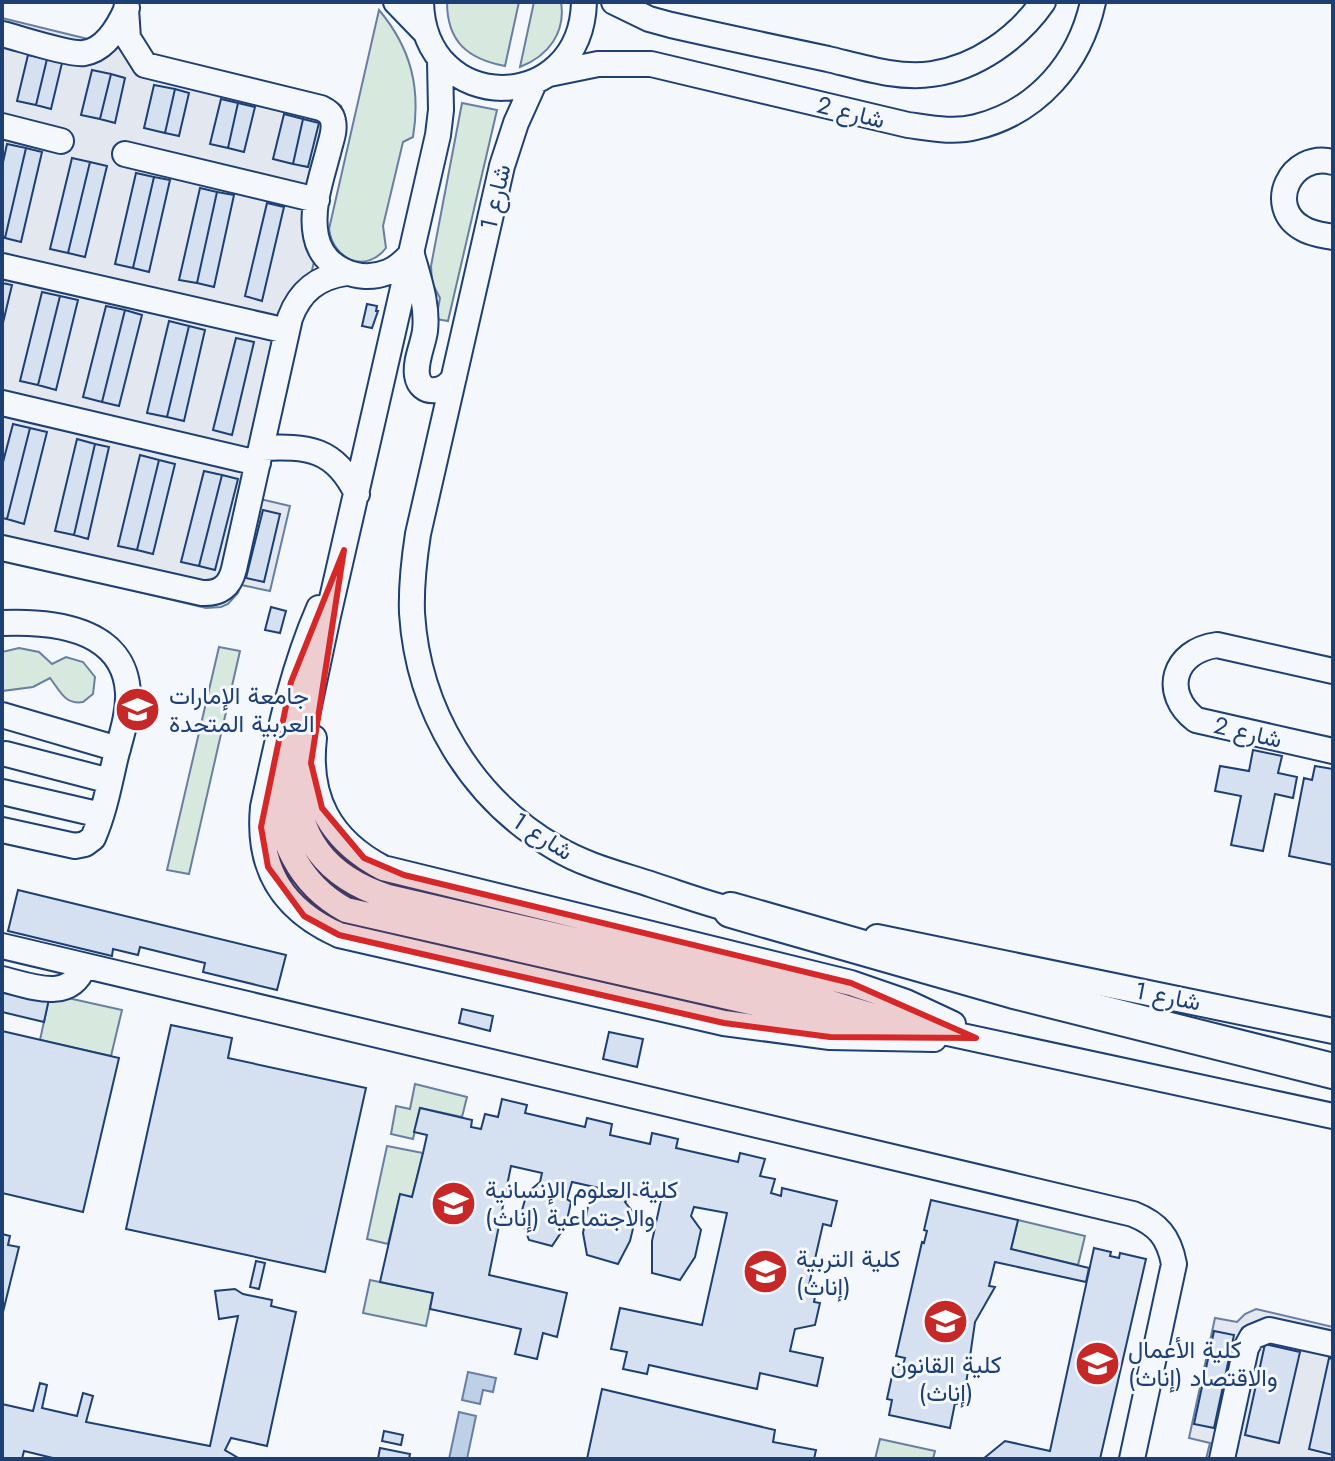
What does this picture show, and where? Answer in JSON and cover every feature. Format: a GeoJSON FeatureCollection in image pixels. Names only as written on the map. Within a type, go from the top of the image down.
{"type":"FeatureCollection","features":[{"type":"Feature","properties":{"kind":"highway"},"geometry":{"type":"LineString","coordinates":[[731,910],[1014,991],[1333,1071]]}},
{"type":"Feature","properties":{"kind":"street"},"geometry":{"type":"LineString","coordinates":[[396,2],[424,31],[440,61],[442,85],[438,135],[295,772],[298,806],[310,839],[324,860],[343,877],[388,897],[772,985],[883,1019],[1333,1116]]}},
{"type":"Feature","properties":{"kind":"street"},"geometry":{"type":"LineString","coordinates":[[421,2],[424,31]]}},
{"type":"Feature","properties":{"kind":"street","name":"شارع 1"},"geometry":{"type":"LineString","coordinates":[[584,2],[579,33],[572,49],[541,78],[516,123],[502,166],[418,534],[412,613],[417,651],[426,690],[444,731],[467,770],[508,815],[557,850],[590,865],[731,910],[840,929],[1333,1031]]}},
{"type":"Feature","properties":{"kind":"street","name":"شارع 2"},"geometry":{"type":"LineString","coordinates":[[614,2],[649,19],[671,25],[866,68],[931,75],[959,68],[986,55],[1023,26],[1043,2]]}},
{"type":"Feature","properties":{"kind":"street","name":"شارع 2"},"geometry":{"type":"LineString","coordinates":[[440,61],[463,79],[477,85],[506,89],[598,64],[651,64],[908,125],[945,130],[975,128],[1009,115],[1053,83],[1078,49],[1093,2]]}},
{"type":"Feature","properties":{"kind":"street"},"geometry":{"type":"LineString","coordinates":[[2,34],[82,54],[105,41],[127,6]]}},
{"type":"Feature","properties":{"kind":"street"},"geometry":{"type":"LineString","coordinates":[[127,6],[128,38],[145,65],[329,112],[334,128],[317,200],[315,226],[320,249],[327,259],[346,273]]}},
{"type":"Feature","properties":{"kind":"street"},"geometry":{"type":"LineString","coordinates":[[2,126],[61,141]]}},
{"type":"Feature","properties":{"kind":"street"},"geometry":{"type":"LineString","coordinates":[[125,154],[317,200]]}},
{"type":"Feature","properties":{"kind":"street"},"geometry":{"type":"LineString","coordinates":[[1333,162],[1312,161],[1300,166],[1291,175],[1284,199],[1294,222],[1304,230],[1333,237]]}},
{"type":"Feature","properties":{"kind":"street"},"geometry":{"type":"LineString","coordinates":[[2,548],[202,593],[220,591],[232,577],[295,303],[317,281],[331,275],[373,276],[388,272],[412,253]]}},
{"type":"Feature","properties":{"kind":"street"},"geometry":{"type":"LineString","coordinates":[[412,253],[425,303],[425,329],[417,367],[419,381],[435,391],[446,387],[454,377]]}},
{"type":"Feature","properties":{"kind":"street"},"geometry":{"type":"LineString","coordinates":[[2,266],[287,331]]}},
{"type":"Feature","properties":{"kind":"street"},"geometry":{"type":"LineString","coordinates":[[2,403],[259,456],[299,447],[319,452],[336,462],[349,477],[357,494]]}},
{"type":"Feature","properties":{"kind":"street"},"geometry":{"type":"LineString","coordinates":[[344,550],[291,682],[263,807],[261,827],[268,867],[278,885],[304,916],[339,935],[724,1023],[830,1037],[976,1038]]}},
{"type":"Feature","properties":{"kind":"street"},"geometry":{"type":"LineString","coordinates":[[344,550],[335,626],[311,763],[314,786],[322,808],[347,845],[364,858],[404,875],[851,983],[906,1002],[976,1038]]}},
{"type":"Feature","properties":{"kind":"street"},"geometry":{"type":"LineString","coordinates":[[322,601],[279,785],[278,802],[283,835],[290,851],[310,884],[326,899],[346,910],[367,916],[796,1012],[848,1019],[883,1019]]}},
{"type":"Feature","properties":{"kind":"street"},"geometry":{"type":"LineString","coordinates":[[2,623],[58,625],[94,637],[114,655],[121,667],[128,694],[118,749],[93,838],[75,846],[2,830]]}},
{"type":"Feature","properties":{"kind":"street","name":"شارع 2"},"geometry":{"type":"LineString","coordinates":[[1333,671],[1217,645],[1203,647],[1182,662],[1175,688],[1186,712],[1196,720],[1333,751]]}},
{"type":"Feature","properties":{"kind":"street"},"geometry":{"type":"LineString","coordinates":[[2,715],[118,749]]}},
{"type":"Feature","properties":{"kind":"street"},"geometry":{"type":"LineString","coordinates":[[6,754],[110,781]]}},
{"type":"Feature","properties":{"kind":"street"},"geometry":{"type":"LineString","coordinates":[[2,792],[101,815]]}},
{"type":"Feature","properties":{"kind":"street"},"geometry":{"type":"LineString","coordinates":[[2,946],[1118,1210],[1149,1220],[1162,1232],[1171,1247],[1174,1264],[1132,1459]]}},
{"type":"Feature","properties":{"kind":"street"},"geometry":{"type":"LineString","coordinates":[[2,979],[58,990],[75,982],[84,966]]}},
{"type":"Feature","properties":{"kind":"street"},"geometry":{"type":"LineString","coordinates":[[1226,1458],[1246,1348],[1252,1337],[1269,1330],[1333,1344]]}},
{"type":"Feature","properties":{"kind":"highlighted area"},"geometry":{"type":"Polygon","coordinates":[[[344,550],[311,763],[322,808],[364,858],[404,875],[851,983],[976,1038],[830,1037],[724,1023],[339,935],[304,916],[268,867],[261,827],[291,682],[344,550]]]}},
{"type":"Feature","properties":{"kind":"shaded area"},"geometry":{"type":"Polygon","coordinates":[[[447,2],[519,2],[505,66],[480,59],[462,46],[451,28],[447,2]]]}},
{"type":"Feature","properties":{"kind":"shaded area"},"geometry":{"type":"Polygon","coordinates":[[[534,2],[561,2],[561,24],[547,50],[520,67],[534,2]]]}},
{"type":"Feature","properties":{"kind":"shaded area"},"geometry":{"type":"Polygon","coordinates":[[[379,10],[399,39],[411,69],[415,119],[413,137],[403,142],[383,226],[386,248],[378,256],[360,262],[337,249],[329,229],[379,10]]]}},
{"type":"Feature","properties":{"kind":"shaded area"},"geometry":{"type":"Polygon","coordinates":[[[2,18],[329,98],[341,106],[346,121],[260,499],[290,506],[270,591],[241,585],[228,604],[206,608],[2,559],[2,18]]]}},
{"type":"Feature","properties":{"kind":"shaded area"},"geometry":{"type":"Polygon","coordinates":[[[462,103],[497,110],[448,321],[436,319],[440,298],[432,283],[431,266],[462,103]]]}},
{"type":"Feature","properties":{"kind":"shaded area"},"geometry":{"type":"Polygon","coordinates":[[[219,647],[240,651],[189,874],[167,870],[219,647]]]}},
{"type":"Feature","properties":{"kind":"shaded area"},"geometry":{"type":"Polygon","coordinates":[[[19,648],[39,652],[52,664],[66,657],[83,662],[95,677],[93,694],[83,702],[72,701],[50,678],[33,687],[2,691],[2,652],[19,648]]]}},
{"type":"Feature","properties":{"kind":"shaded area"},"geometry":{"type":"Polygon","coordinates":[[[50,994],[122,1010],[111,1056],[40,1040],[50,994]]]}},
{"type":"Feature","properties":{"kind":"shaded area"},"geometry":{"type":"Polygon","coordinates":[[[415,1084],[467,1097],[462,1117],[420,1108],[413,1139],[391,1134],[396,1106],[410,1109],[415,1084]]]}},
{"type":"Feature","properties":{"kind":"shaded area"},"geometry":{"type":"Polygon","coordinates":[[[387,1146],[423,1153],[412,1197],[400,1195],[388,1244],[367,1239],[387,1146]]]}},
{"type":"Feature","properties":{"kind":"shaded area"},"geometry":{"type":"Polygon","coordinates":[[[1018,1220],[1085,1236],[1078,1265],[1011,1249],[1018,1220]]]}},
{"type":"Feature","properties":{"kind":"shaded area"},"geometry":{"type":"Polygon","coordinates":[[[370,1280],[433,1293],[426,1326],[363,1313],[370,1280]]]}},
{"type":"Feature","properties":{"kind":"shaded area"},"geometry":{"type":"Polygon","coordinates":[[[1256,1309],[1333,1327],[1333,1459],[1206,1459],[1210,1443],[1189,1438],[1215,1318],[1237,1322],[1256,1309]]]}},
{"type":"Feature","properties":{"kind":"shaded area"},"geometry":{"type":"Polygon","coordinates":[[[880,1439],[935,1451],[933,1459],[875,1459],[880,1439]]]}},
{"type":"Feature","properties":{"kind":"water"},"geometry":{"type":"Polygon","coordinates":[[[468,1372],[496,1378],[493,1392],[483,1390],[480,1404],[462,1400],[468,1372]]]}},
{"type":"Feature","properties":{"kind":"water"},"geometry":{"type":"Polygon","coordinates":[[[459,1412],[476,1416],[467,1459],[449,1459],[459,1412]]]}},
{"type":"Feature","properties":{"kind":"building"},"geometry":{"type":"Polygon","coordinates":[[[28,55],[47,59],[36,105],[17,101],[28,55]]]}},
{"type":"Feature","properties":{"kind":"building"},"geometry":{"type":"Polygon","coordinates":[[[47,59],[62,63],[51,109],[36,105],[47,59]]]}},
{"type":"Feature","properties":{"kind":"building"},"geometry":{"type":"Polygon","coordinates":[[[92,70],[111,74],[100,119],[81,115],[92,70]]]}},
{"type":"Feature","properties":{"kind":"building"},"geometry":{"type":"Polygon","coordinates":[[[111,74],[125,78],[115,123],[100,119],[111,74]]]}},
{"type":"Feature","properties":{"kind":"building"},"geometry":{"type":"Polygon","coordinates":[[[154,85],[175,89],[165,133],[144,128],[154,85]]]}},
{"type":"Feature","properties":{"kind":"building"},"geometry":{"type":"Polygon","coordinates":[[[175,89],[189,93],[179,136],[165,133],[175,89]]]}},
{"type":"Feature","properties":{"kind":"building"},"geometry":{"type":"Polygon","coordinates":[[[221,99],[238,103],[228,148],[210,144],[221,99]]]}},
{"type":"Feature","properties":{"kind":"building"},"geometry":{"type":"Polygon","coordinates":[[[238,103],[255,107],[244,152],[228,148],[238,103]]]}},
{"type":"Feature","properties":{"kind":"building"},"geometry":{"type":"Polygon","coordinates":[[[284,114],[303,119],[293,164],[273,159],[284,114]]]}},
{"type":"Feature","properties":{"kind":"building"},"geometry":{"type":"Polygon","coordinates":[[[303,119],[319,123],[308,167],[293,164],[303,119]]]}},
{"type":"Feature","properties":{"kind":"building"},"geometry":{"type":"Polygon","coordinates":[[[7,144],[26,148],[5,238],[2,237],[2,167],[7,144]]]}},
{"type":"Feature","properties":{"kind":"building"},"geometry":{"type":"Polygon","coordinates":[[[26,148],[42,152],[21,242],[5,238],[26,148]]]}},
{"type":"Feature","properties":{"kind":"building"},"geometry":{"type":"Polygon","coordinates":[[[72,158],[90,162],[68,253],[50,249],[72,158]]]}},
{"type":"Feature","properties":{"kind":"building"},"geometry":{"type":"Polygon","coordinates":[[[90,162],[107,166],[85,257],[68,253],[90,162]]]}},
{"type":"Feature","properties":{"kind":"building"},"geometry":{"type":"Polygon","coordinates":[[[136,173],[154,177],[133,268],[115,264],[136,173]]]}},
{"type":"Feature","properties":{"kind":"building"},"geometry":{"type":"Polygon","coordinates":[[[154,177],[170,180],[149,272],[133,268],[154,177]]]}},
{"type":"Feature","properties":{"kind":"building"},"geometry":{"type":"Polygon","coordinates":[[[200,188],[217,192],[197,283],[179,280],[200,188]]]}},
{"type":"Feature","properties":{"kind":"building"},"geometry":{"type":"Polygon","coordinates":[[[217,192],[234,195],[214,287],[197,283],[217,192]]]}},
{"type":"Feature","properties":{"kind":"building"},"geometry":{"type":"Polygon","coordinates":[[[267,203],[284,207],[262,301],[245,296],[267,203]]]}},
{"type":"Feature","properties":{"kind":"building"},"geometry":{"type":"Polygon","coordinates":[[[2,283],[12,285],[2,327],[2,283]]]}},
{"type":"Feature","properties":{"kind":"building"},"geometry":{"type":"Polygon","coordinates":[[[42,292],[60,296],[38,385],[20,381],[42,292]]]}},
{"type":"Feature","properties":{"kind":"building"},"geometry":{"type":"Polygon","coordinates":[[[60,296],[78,300],[56,390],[38,385],[60,296]]]}},
{"type":"Feature","properties":{"kind":"building"},"geometry":{"type":"Polygon","coordinates":[[[367,304],[377,306],[372,328],[362,326],[367,304]]]}},
{"type":"Feature","properties":{"kind":"building"},"geometry":{"type":"Polygon","coordinates":[[[106,306],[125,310],[102,402],[83,397],[106,306]]]}},
{"type":"Feature","properties":{"kind":"building"},"geometry":{"type":"Polygon","coordinates":[[[125,310],[142,315],[119,406],[102,402],[125,310]]]}},
{"type":"Feature","properties":{"kind":"building"},"geometry":{"type":"Polygon","coordinates":[[[169,321],[189,326],[167,417],[147,413],[169,321]]]}},
{"type":"Feature","properties":{"kind":"building"},"geometry":{"type":"Polygon","coordinates":[[[189,326],[205,330],[184,421],[167,417],[189,326]]]}},
{"type":"Feature","properties":{"kind":"building"},"geometry":{"type":"Polygon","coordinates":[[[236,338],[254,342],[232,435],[213,430],[236,338]]]}},
{"type":"Feature","properties":{"kind":"building"},"geometry":{"type":"Polygon","coordinates":[[[13,424],[30,428],[7,519],[2,518],[2,466],[13,424]]]}},
{"type":"Feature","properties":{"kind":"building"},"geometry":{"type":"Polygon","coordinates":[[[30,428],[47,432],[24,524],[7,519],[30,428]]]}},
{"type":"Feature","properties":{"kind":"building"},"geometry":{"type":"Polygon","coordinates":[[[77,439],[95,444],[74,535],[55,531],[77,439]]]}},
{"type":"Feature","properties":{"kind":"building"},"geometry":{"type":"Polygon","coordinates":[[[95,444],[109,447],[88,539],[74,535],[95,444]]]}},
{"type":"Feature","properties":{"kind":"building"},"geometry":{"type":"Polygon","coordinates":[[[140,455],[159,460],[137,550],[118,546],[140,455]]]}},
{"type":"Feature","properties":{"kind":"building"},"geometry":{"type":"Polygon","coordinates":[[[159,460],[175,464],[153,554],[137,550],[159,460]]]}},
{"type":"Feature","properties":{"kind":"building"},"geometry":{"type":"Polygon","coordinates":[[[204,471],[222,475],[199,566],[181,562],[204,471]]]}},
{"type":"Feature","properties":{"kind":"building"},"geometry":{"type":"Polygon","coordinates":[[[222,475],[238,479],[215,570],[199,566],[222,475]]]}},
{"type":"Feature","properties":{"kind":"building"},"geometry":{"type":"Polygon","coordinates":[[[263,510],[280,514],[264,582],[246,578],[263,510]]]}},
{"type":"Feature","properties":{"kind":"building"},"geometry":{"type":"Polygon","coordinates":[[[271,607],[286,611],[280,633],[265,630],[271,607]]]}},
{"type":"Feature","properties":{"kind":"building"},"geometry":{"type":"Polygon","coordinates":[[[1253,750],[1282,756],[1278,773],[1297,777],[1293,798],[1275,794],[1263,851],[1231,845],[1241,796],[1215,791],[1220,766],[1249,771],[1253,750]]]}},
{"type":"Feature","properties":{"kind":"building"},"geometry":{"type":"Polygon","coordinates":[[[1315,766],[1333,769],[1333,865],[1289,856],[1304,778],[1312,780],[1315,766]]]}},
{"type":"Feature","properties":{"kind":"building"},"geometry":{"type":"Polygon","coordinates":[[[18,890],[286,955],[277,990],[203,972],[205,963],[140,947],[138,955],[113,949],[112,956],[8,931],[18,890]]]}},
{"type":"Feature","properties":{"kind":"building"},"geometry":{"type":"Polygon","coordinates":[[[2,983],[50,994],[44,1022],[2,1012],[2,983]]]}},
{"type":"Feature","properties":{"kind":"building"},"geometry":{"type":"Polygon","coordinates":[[[462,1009],[493,1016],[490,1031],[459,1023],[462,1009]]]}},
{"type":"Feature","properties":{"kind":"building"},"geometry":{"type":"Polygon","coordinates":[[[171,1025],[232,1038],[228,1058],[366,1088],[325,1272],[126,1229],[171,1025]]]}},
{"type":"Feature","properties":{"kind":"building"},"geometry":{"type":"Polygon","coordinates":[[[2,1031],[119,1058],[83,1212],[2,1193],[2,1031]]]}},
{"type":"Feature","properties":{"kind":"building"},"geometry":{"type":"Polygon","coordinates":[[[609,1032],[643,1039],[637,1067],[603,1059],[609,1032]]]}},
{"type":"Feature","properties":{"kind":"building"},"geometry":{"type":"Polygon","coordinates":[[[502,1099],[527,1105],[525,1113],[585,1127],[587,1118],[612,1124],[610,1135],[650,1144],[652,1133],[678,1139],[676,1148],[738,1162],[740,1153],[765,1159],[760,1176],[775,1179],[771,1193],[781,1196],[782,1188],[837,1201],[831,1226],[823,1224],[809,1285],[817,1287],[814,1302],[820,1303],[815,1325],[795,1329],[790,1351],[823,1358],[817,1386],[760,1373],[757,1389],[649,1365],[647,1374],[623,1369],[627,1352],[611,1349],[620,1308],[702,1325],[727,1213],[694,1207],[691,1216],[701,1230],[695,1257],[680,1280],[652,1273],[652,1241],[661,1200],[632,1194],[625,1202],[636,1216],[630,1241],[618,1264],[587,1255],[583,1233],[588,1206],[595,1204],[599,1188],[572,1182],[567,1199],[571,1202],[566,1225],[552,1246],[529,1240],[520,1217],[527,1193],[540,1182],[542,1173],[511,1166],[489,1275],[567,1293],[557,1337],[543,1333],[537,1359],[515,1354],[521,1329],[430,1309],[433,1293],[380,1282],[400,1194],[412,1197],[423,1153],[427,1135],[414,1132],[420,1108],[472,1120],[471,1127],[481,1129],[485,1114],[498,1117],[502,1099]]]}},
{"type":"Feature","properties":{"kind":"building"},"geometry":{"type":"Polygon","coordinates":[[[931,1200],[1018,1220],[1011,1249],[1089,1268],[1086,1282],[995,1262],[989,1286],[995,1287],[975,1322],[963,1405],[955,1403],[950,1428],[889,1415],[892,1400],[887,1399],[894,1367],[902,1369],[905,1358],[896,1356],[927,1231],[924,1230],[931,1200]]]}},
{"type":"Feature","properties":{"kind":"building"},"geometry":{"type":"Polygon","coordinates":[[[2,1234],[10,1236],[8,1245],[19,1247],[2,1316],[2,1234]]]}},
{"type":"Feature","properties":{"kind":"building"},"geometry":{"type":"Polygon","coordinates":[[[1094,1248],[1111,1252],[1110,1256],[1119,1258],[1120,1253],[1146,1259],[1100,1459],[983,1459],[1005,1441],[1050,1451],[1094,1248]]]}},
{"type":"Feature","properties":{"kind":"building"},"geometry":{"type":"Polygon","coordinates":[[[256,1261],[265,1263],[259,1289],[250,1287],[256,1261]]]}},
{"type":"Feature","properties":{"kind":"building"},"geometry":{"type":"Polygon","coordinates":[[[235,1289],[243,1294],[272,1300],[271,1306],[296,1312],[267,1446],[231,1438],[225,1450],[240,1459],[57,1459],[24,1451],[22,1459],[2,1459],[2,1404],[33,1411],[40,1383],[47,1385],[42,1408],[77,1416],[83,1393],[93,1396],[86,1422],[210,1446],[238,1316],[219,1319],[215,1291],[235,1289]]]}},
{"type":"Feature","properties":{"kind":"building"},"geometry":{"type":"Polygon","coordinates":[[[1214,1331],[1234,1335],[1214,1428],[1194,1424],[1214,1331]]]}},
{"type":"Feature","properties":{"kind":"building"},"geometry":{"type":"Polygon","coordinates":[[[1265,1344],[1300,1352],[1279,1443],[1245,1435],[1265,1344]]]}},
{"type":"Feature","properties":{"kind":"building"},"geometry":{"type":"Polygon","coordinates":[[[1329,1358],[1333,1359],[1333,1455],[1309,1449],[1329,1358]]]}},
{"type":"Feature","properties":{"kind":"building"},"geometry":{"type":"Polygon","coordinates":[[[602,1389],[775,1430],[773,1442],[816,1450],[814,1459],[587,1459],[602,1389]]]}},
{"type":"Feature","properties":{"kind":"building"},"geometry":{"type":"Polygon","coordinates":[[[384,1431],[403,1435],[401,1445],[382,1441],[384,1431]]]}},
{"type":"Feature","properties":{"kind":"building"},"geometry":{"type":"Polygon","coordinates":[[[380,1448],[410,1454],[409,1459],[378,1459],[380,1448]]]}},
{"type":"Feature","properties":{"kind":"place","name":"جامعة الإمارات العربية المتحدة"},"geometry":{"type":"Point","coordinates":[138,709]}},
{"type":"Feature","properties":{"kind":"place","name":"كلية العلوم الإنسانية والاجتماعية (إناث)"},"geometry":{"type":"Point","coordinates":[454,1203]}},
{"type":"Feature","properties":{"kind":"place","name":"كلية التربية (إناث)"},"geometry":{"type":"Point","coordinates":[765,1272]}},
{"type":"Feature","properties":{"kind":"place","name":"كلية القانون (إناث)"},"geometry":{"type":"Point","coordinates":[946,1322]}},
{"type":"Feature","properties":{"kind":"place","name":"كلية الأعمال والاقتصاد (إناث)"},"geometry":{"type":"Point","coordinates":[1097,1363]}}]}
